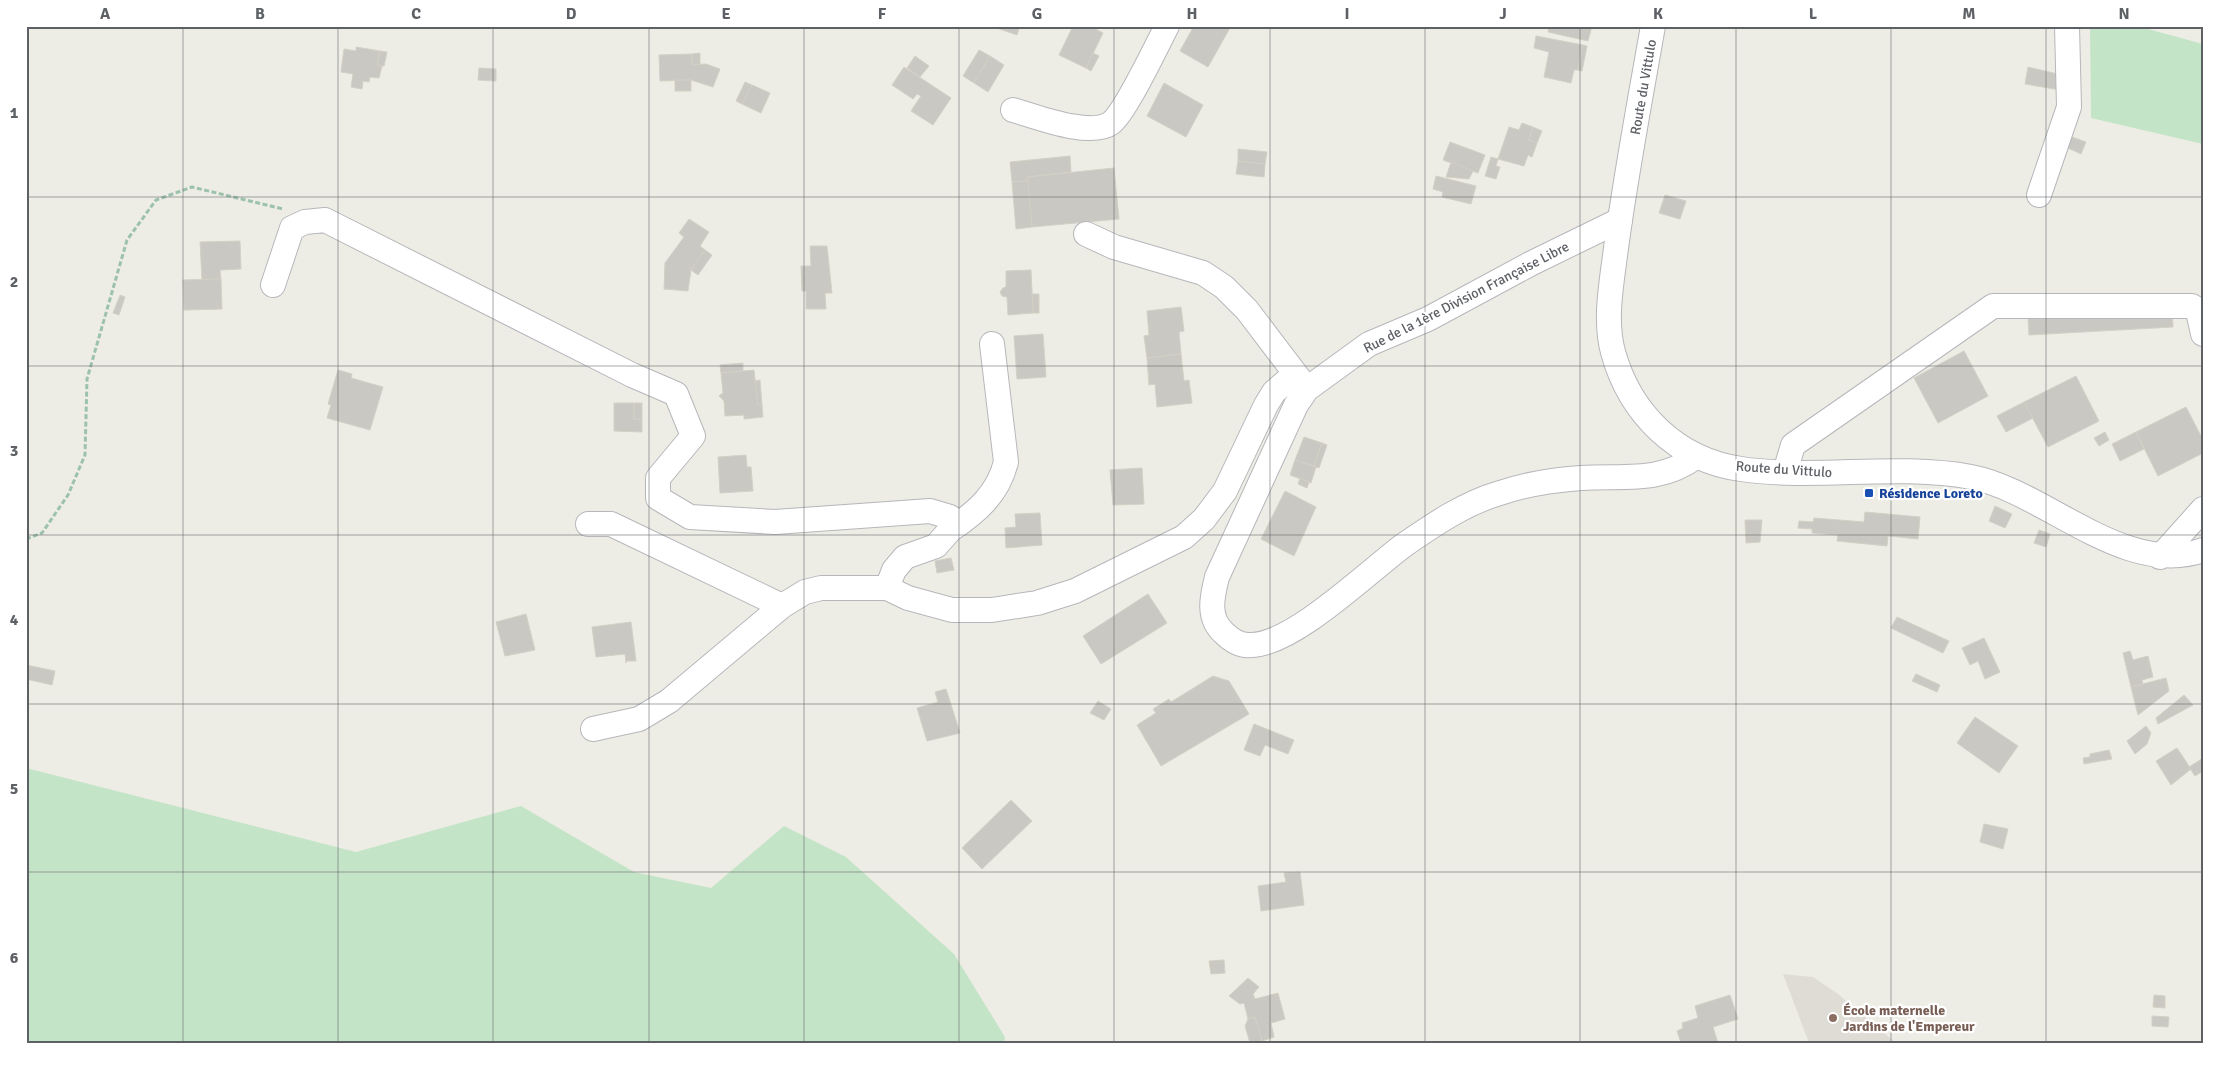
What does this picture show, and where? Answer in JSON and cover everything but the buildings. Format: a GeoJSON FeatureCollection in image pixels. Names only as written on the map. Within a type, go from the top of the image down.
{"type":"FeatureCollection","features":[{"type":"Feature","properties":{"kind":"street"},"geometry":{"type":"LineString","coordinates":[[1013,110],[1075,127],[1101,127],[1111,123],[1125,104],[1167,26]]}},
{"type":"Feature","properties":{"kind":"street","name":"Route du Vittulo"},"geometry":{"type":"LineString","coordinates":[[1653,26],[1620,220],[1609,309],[1613,350],[1627,390],[1655,428],[1679,447],[1698,456],[1740,469],[1789,472],[1925,473],[1972,477],[2001,487],[2127,548],[2160,557],[2203,550]]}},
{"type":"Feature","properties":{"kind":"street"},"geometry":{"type":"LineString","coordinates":[[2039,196],[2069,107],[2067,26]]}},
{"type":"Feature","properties":{"kind":"street"},"geometry":{"type":"LineString","coordinates":[[273,284],[292,228],[305,222],[325,220],[632,375],[676,394],[693,436],[658,478],[658,498],[690,517],[775,522],[930,511],[950,517],[950,530]]}},
{"type":"Feature","properties":{"kind":"street","name":"Rue de la 1ère Division Française Libre"},"geometry":{"type":"LineString","coordinates":[[1620,220],[1532,263],[1428,319],[1368,344],[1301,381],[1296,405],[1217,577],[1211,598],[1213,614],[1219,628],[1232,640],[1251,645],[1279,638],[1315,614],[1404,546],[1448,516],[1498,493],[1532,484],[1581,478],[1662,475],[1687,464],[1698,456]]}},
{"type":"Feature","properties":{"kind":"street"},"geometry":{"type":"LineString","coordinates":[[593,729],[640,719],[669,701],[782,606],[805,592],[821,588],[887,588],[908,598],[952,610],[992,610],[1037,603],[1075,591],[1184,537],[1204,519],[1224,491],[1274,392],[1301,381],[1247,310],[1224,287],[1203,273],[1114,247],[1086,234]]}},
{"type":"Feature","properties":{"kind":"street"},"geometry":{"type":"LineString","coordinates":[[1789,472],[1788,462],[1794,445],[1993,306],[2192,306],[2198,311],[2203,334]]}},
{"type":"Feature","properties":{"kind":"street"},"geometry":{"type":"LineString","coordinates":[[887,588],[894,570],[905,557],[936,546],[950,530],[977,511],[990,498],[1002,479],[1006,462],[992,344]]}},
{"type":"Feature","properties":{"kind":"street"},"geometry":{"type":"LineString","coordinates":[[2160,557],[2203,510]]}},
{"type":"Feature","properties":{"kind":"street"},"geometry":{"type":"LineString","coordinates":[[588,524],[612,524],[650,545],[782,606]]}},
{"type":"Feature","properties":{"kind":"path"},"geometry":{"type":"LineString","coordinates":[[26,539],[42,533],[68,495],[85,455],[87,379],[127,240],[156,200],[192,187],[287,210]]}},
{"type":"Feature","properties":{"kind":"shaded area","name":"École maternelle Jardins de l'Empereur"},"geometry":{"type":"Polygon","coordinates":[[[1783,974],[1813,977],[1838,994],[1896,1043],[1809,1043],[1783,974]]]}},
{"type":"Feature","properties":{"kind":"green space"},"geometry":{"type":"Polygon","coordinates":[[[2090,26],[2137,26],[2203,44],[2203,144],[2091,118],[2090,26]]]}},
{"type":"Feature","properties":{"kind":"green space"},"geometry":{"type":"Polygon","coordinates":[[[26,768],[356,852],[521,806],[634,872],[711,888],[784,826],[846,857],[954,954],[1005,1037],[1004,1043],[26,1043],[26,768]]]}},
{"type":"Feature","properties":{"kind":"place","name":"Résidence Loreto"},"geometry":{"type":"Point","coordinates":[1869,493]}},
{"type":"Feature","properties":{"kind":"place","name":"École maternelle Jardins de l'Empereur"},"geometry":{"type":"Point","coordinates":[1833,1018]}}]}
